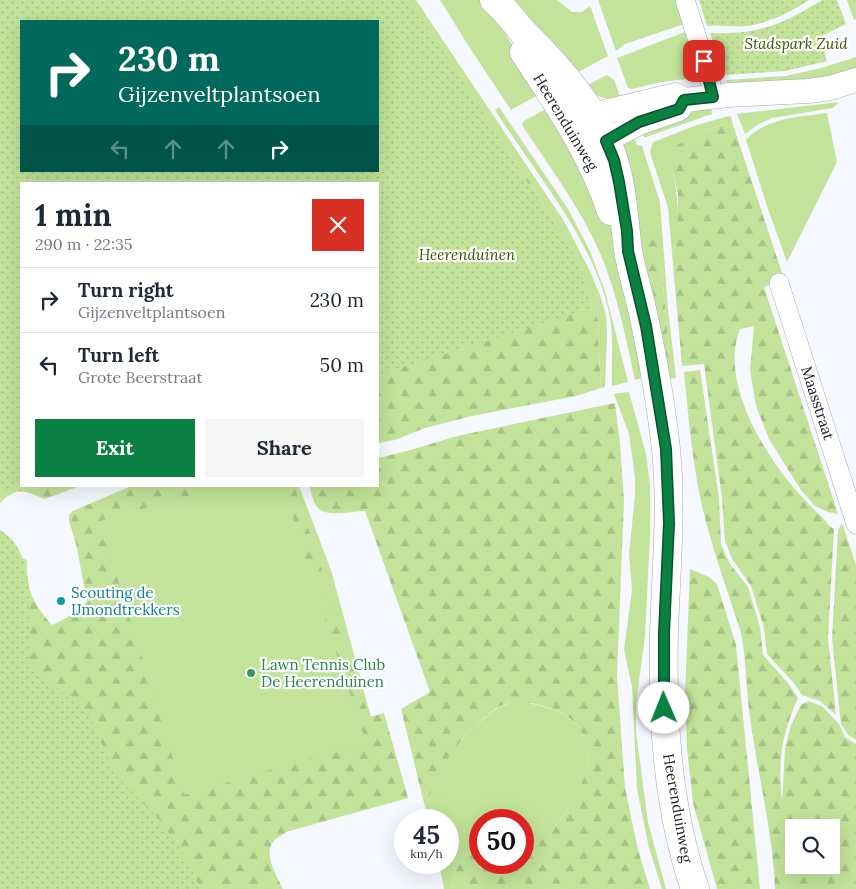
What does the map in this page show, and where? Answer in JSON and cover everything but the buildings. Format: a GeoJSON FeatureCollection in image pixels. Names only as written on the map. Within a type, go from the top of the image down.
{"type":"FeatureCollection","features":[{"type":"Feature","properties":{"kind":"main road","name":"Heerenduinweg"},"geometry":{"type":"LineString","coordinates":[[490,0],[492,8],[546,84],[582,122]]}},
{"type":"Feature","properties":{"kind":"main road","name":"Heerenduinweg"},"geometry":{"type":"LineString","coordinates":[[494,0],[569,82],[582,122],[596,146],[614,160],[619,182],[627,231],[628,251],[646,326],[666,449],[669,523],[664,672],[666,740],[681,840],[695,889]]}},
{"type":"Feature","properties":{"kind":"street"},"geometry":{"type":"LineString","coordinates":[[684,0],[710,79],[713,97]]}},
{"type":"Feature","properties":{"kind":"street"},"geometry":{"type":"LineString","coordinates":[[582,122],[628,106],[676,95],[684,100],[808,91],[830,88],[856,80]]}},
{"type":"Feature","properties":{"kind":"street"},"geometry":{"type":"LineString","coordinates":[[596,146],[639,122],[679,109],[684,100]]}},
{"type":"Feature","properties":{"kind":"street","name":"Maasstraat"},"geometry":{"type":"LineString","coordinates":[[779,283],[854,512]]}},
{"type":"Feature","properties":{"kind":"green space","name":"Heerenduinen"},"geometry":{"type":"Polygon","coordinates":[[[0,0],[410,0],[574,254],[586,281],[592,308],[379,375],[379,182],[20,182],[20,486],[0,492],[0,0]]]}},
{"type":"Feature","properties":{"kind":"green space"},"geometry":{"type":"Polygon","coordinates":[[[333,0],[416,0],[564,221],[590,271],[606,315],[605,387],[601,388],[598,335],[600,324],[592,308],[586,281],[574,254],[525,174],[429,40],[379,115],[379,20],[333,0]]]}},
{"type":"Feature","properties":{"kind":"green space"},"geometry":{"type":"Polygon","coordinates":[[[440,0],[481,0],[545,91],[511,110],[440,0]]]}},
{"type":"Feature","properties":{"kind":"green space"},"geometry":{"type":"Polygon","coordinates":[[[504,0],[557,0],[572,12],[582,12],[590,6],[608,56],[571,76],[504,0]]]}},
{"type":"Feature","properties":{"kind":"green space"},"geometry":{"type":"Polygon","coordinates":[[[598,0],[677,0],[684,24],[625,44],[616,51],[598,0]]]}},
{"type":"Feature","properties":{"kind":"green space","name":"Stadspark Zuid"},"geometry":{"type":"Polygon","coordinates":[[[699,0],[809,0],[772,20],[755,25],[707,26],[699,0]]]}},
{"type":"Feature","properties":{"kind":"green space","name":"Stadspark Zuid"},"geometry":{"type":"Polygon","coordinates":[[[822,0],[837,0],[846,24],[820,37],[827,61],[785,71],[724,75],[710,33],[742,32],[769,27],[794,16],[822,0]]]}},
{"type":"Feature","properties":{"kind":"green space"},"geometry":{"type":"Polygon","coordinates":[[[847,0],[856,0],[856,19],[854,20],[847,0]]]}},
{"type":"Feature","properties":{"kind":"green space"},"geometry":{"type":"Polygon","coordinates":[[[685,32],[702,77],[661,82],[632,89],[628,88],[617,58],[685,32]]]}},
{"type":"Feature","properties":{"kind":"green space","name":"Heerenduinen"},"geometry":{"type":"Polygon","coordinates":[[[429,40],[525,174],[574,254],[586,281],[592,308],[600,324],[598,335],[601,388],[576,396],[472,416],[425,428],[395,440],[379,443],[379,182],[20,182],[20,487],[77,487],[45,499],[21,491],[6,497],[0,503],[0,67],[20,172],[379,172],[429,40]]]}},
{"type":"Feature","properties":{"kind":"green space"},"geometry":{"type":"Polygon","coordinates":[[[856,57],[856,68],[817,79],[728,85],[726,80],[786,76],[856,57]]]}},
{"type":"Feature","properties":{"kind":"green space"},"geometry":{"type":"Polygon","coordinates":[[[607,75],[614,80],[621,99],[605,98],[582,88],[607,75]]]}},
{"type":"Feature","properties":{"kind":"green space"},"geometry":{"type":"Polygon","coordinates":[[[839,102],[833,108],[772,118],[757,125],[745,134],[737,114],[839,102]]]}},
{"type":"Feature","properties":{"kind":"green space"},"geometry":{"type":"Polygon","coordinates":[[[553,105],[605,207],[620,258],[642,376],[639,379],[635,380],[617,303],[602,258],[585,223],[522,125],[524,121],[553,105]]]}},
{"type":"Feature","properties":{"kind":"green space"},"geometry":{"type":"Polygon","coordinates":[[[499,107],[568,209],[590,251],[605,291],[628,382],[612,386],[610,318],[603,290],[592,263],[562,209],[495,110],[499,107]]]}},
{"type":"Feature","properties":{"kind":"green space"},"geometry":{"type":"Polygon","coordinates":[[[711,107],[712,114],[644,137],[641,128],[711,107]]]}},
{"type":"Feature","properties":{"kind":"green space"},"geometry":{"type":"Polygon","coordinates":[[[827,113],[837,162],[787,262],[746,140],[763,127],[773,123],[827,113]]]}},
{"type":"Feature","properties":{"kind":"green space"},"geometry":{"type":"Polygon","coordinates":[[[729,116],[732,122],[702,131],[672,168],[676,188],[678,223],[672,253],[668,208],[650,152],[653,142],[697,125],[729,116]]]}},
{"type":"Feature","properties":{"kind":"green space"},"geometry":{"type":"Polygon","coordinates":[[[732,122],[784,279],[764,287],[838,514],[815,506],[801,490],[769,439],[756,406],[750,370],[754,326],[740,329],[735,353],[736,378],[744,405],[755,431],[770,456],[804,500],[834,529],[828,638],[836,715],[820,701],[802,695],[794,683],[767,654],[764,628],[751,586],[732,559],[725,541],[722,498],[704,364],[682,366],[672,253],[675,247],[678,194],[672,168],[671,149],[702,131],[732,122]]]}},
{"type":"Feature","properties":{"kind":"green space"},"geometry":{"type":"Polygon","coordinates":[[[633,134],[637,145],[642,146],[660,202],[668,309],[676,378],[665,380],[623,148],[625,142],[633,134]],[[646,239],[643,247],[655,310],[670,357],[661,264],[646,239]]]}},
{"type":"Feature","properties":{"kind":"green space"},"geometry":{"type":"Polygon","coordinates":[[[652,237],[657,241],[661,264],[670,357],[662,356],[643,247],[646,239],[652,237]]]}},
{"type":"Feature","properties":{"kind":"green space"},"geometry":{"type":"Polygon","coordinates":[[[700,370],[719,498],[721,544],[730,564],[748,587],[760,627],[763,655],[788,683],[798,698],[788,724],[782,749],[780,773],[782,801],[785,749],[791,725],[801,705],[808,701],[822,706],[839,724],[845,737],[856,744],[856,889],[775,889],[769,827],[749,713],[741,633],[704,514],[692,451],[684,372],[700,370]]]}},
{"type":"Feature","properties":{"kind":"green space"},"geometry":{"type":"Polygon","coordinates":[[[629,392],[646,454],[650,485],[650,535],[645,636],[636,704],[636,732],[648,822],[666,889],[662,889],[649,848],[637,789],[632,687],[624,650],[632,590],[629,554],[635,478],[629,434],[614,394],[629,392]]]}},
{"type":"Feature","properties":{"kind":"green space"},"geometry":{"type":"Polygon","coordinates":[[[615,403],[624,501],[617,675],[625,788],[638,850],[650,889],[452,889],[455,874],[459,874],[459,863],[469,853],[469,874],[534,874],[534,838],[552,828],[568,810],[583,781],[587,770],[589,754],[583,734],[578,726],[568,717],[560,712],[539,705],[508,703],[494,710],[474,727],[456,747],[442,769],[425,807],[401,709],[430,692],[365,511],[329,513],[323,511],[314,502],[309,487],[379,487],[379,458],[457,436],[615,403]]]}},
{"type":"Feature","properties":{"kind":"green space"},"geometry":{"type":"Polygon","coordinates":[[[129,487],[219,487],[100,521],[184,795],[366,742],[318,598],[329,596],[369,717],[384,713],[408,798],[286,832],[277,838],[270,847],[270,859],[283,889],[156,889],[34,766],[12,554],[27,560],[29,588],[35,602],[52,625],[75,612],[87,601],[76,544],[69,521],[69,515],[73,511],[129,487]]]}},
{"type":"Feature","properties":{"kind":"green space","name":"Lawn Tennis Club De Heerenduinen"},"geometry":{"type":"Polygon","coordinates":[[[203,487],[299,487],[331,570],[387,776],[196,836],[92,519],[203,487]]]}},
{"type":"Feature","properties":{"kind":"green space"},"geometry":{"type":"Polygon","coordinates":[[[282,487],[294,487],[322,570],[312,577],[282,487]]]}},
{"type":"Feature","properties":{"kind":"green space"},"geometry":{"type":"Polygon","coordinates":[[[842,523],[856,565],[856,740],[848,735],[841,724],[832,639],[838,530],[842,523]]]}},
{"type":"Feature","properties":{"kind":"green space"},"geometry":{"type":"Polygon","coordinates":[[[0,530],[13,541],[21,555],[27,572],[30,610],[29,663],[90,717],[116,776],[159,819],[190,864],[200,889],[0,889],[0,530]]]}},
{"type":"Feature","properties":{"kind":"green space"},"geometry":{"type":"Polygon","coordinates":[[[690,569],[709,577],[717,584],[736,645],[760,889],[717,889],[693,803],[687,748],[685,695],[690,569]]]}},
{"type":"Feature","properties":{"kind":"green space"},"geometry":{"type":"Polygon","coordinates":[[[518,701],[555,710],[568,717],[580,729],[588,748],[588,767],[580,790],[566,813],[558,823],[539,837],[534,838],[534,809],[469,809],[469,853],[459,863],[459,809],[425,809],[425,807],[439,774],[454,748],[473,727],[500,706],[518,701]]]}},
{"type":"Feature","properties":{"kind":"green space"},"geometry":{"type":"Polygon","coordinates":[[[441,874],[455,874],[452,889],[444,889],[441,874]]]}},
{"type":"Feature","properties":{"kind":"place","name":"Scouting de IJmondtrekkers"},"geometry":{"type":"Point","coordinates":[61,601]}},
{"type":"Feature","properties":{"kind":"place","name":"Lawn Tennis Club De Heerenduinen"},"geometry":{"type":"Point","coordinates":[251,673]}},
{"type":"Feature","properties":{"kind":"route"},"geometry":{"type":"LineString","coordinates":[[664,708],[664,633],[669,523],[666,449],[646,326],[628,251],[627,231],[619,182],[614,160],[606,141],[639,122],[679,109],[684,100],[713,97],[704,61]]}}]}
